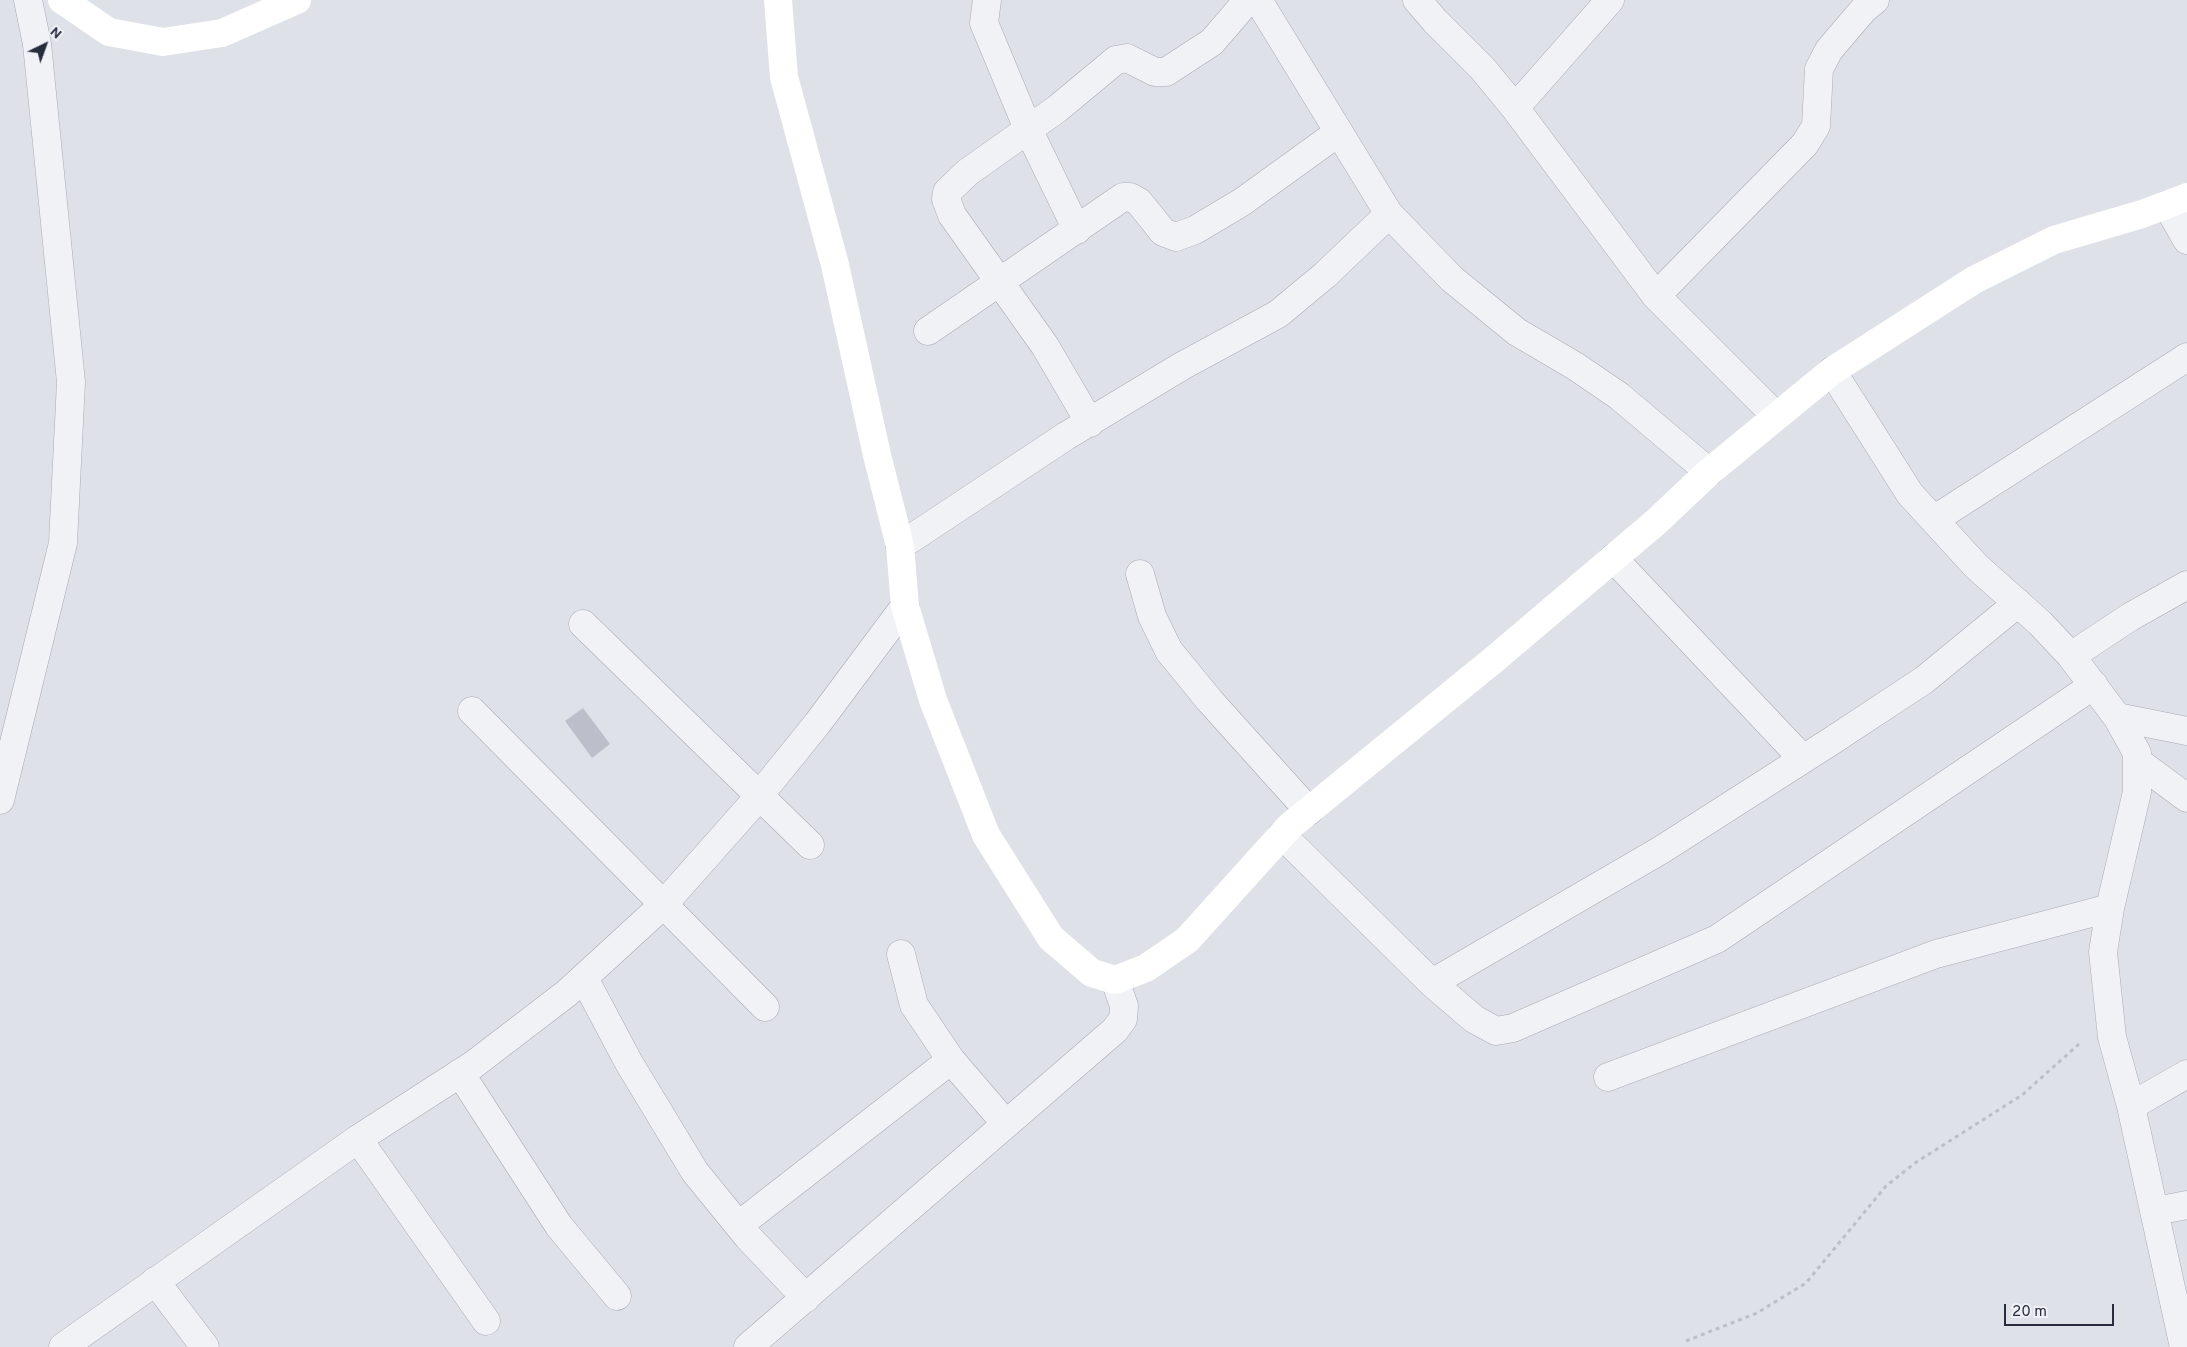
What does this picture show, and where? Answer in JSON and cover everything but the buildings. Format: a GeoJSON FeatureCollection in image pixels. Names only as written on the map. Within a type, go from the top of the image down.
{"type":"FeatureCollection","features":[{"type":"Feature","properties":{"kind":"street"},"geometry":{"type":"LineString","coordinates":[[0,800],[63,543],[71,382],[37,44],[28,0]]}},
{"type":"Feature","properties":{"kind":"street"},"geometry":{"type":"LineString","coordinates":[[62,0],[109,32],[163,42],[222,33],[297,0]]}},
{"type":"Feature","properties":{"kind":"street"},"geometry":{"type":"LineString","coordinates":[[778,0],[784,78],[835,265],[877,455],[900,546],[905,606],[932,700],[986,835],[1051,938],[1092,973],[1115,980],[1146,968],[1187,940],[1282,835],[1309,811],[1613,558],[1709,472],[1832,371],[1974,280],[2054,240],[2177,201],[2187,240]]}},
{"type":"Feature","properties":{"kind":"street"},"geometry":{"type":"LineString","coordinates":[[987,0],[984,23],[1028,129],[1077,230]]}},
{"type":"Feature","properties":{"kind":"street"},"geometry":{"type":"LineString","coordinates":[[1090,423],[1045,346],[952,215],[946,199],[947,192],[968,172],[1028,129],[1116,60],[1126,58],[1154,72],[1166,72],[1212,42],[1248,0]]}},
{"type":"Feature","properties":{"kind":"street"},"geometry":{"type":"LineString","coordinates":[[1258,0],[1389,214],[1452,279],[1517,332],[1575,366],[1619,396],[1709,472]]}},
{"type":"Feature","properties":{"kind":"street"},"geometry":{"type":"LineString","coordinates":[[1417,0],[1434,21],[1483,69],[1515,108],[1656,296],[1776,416]]}},
{"type":"Feature","properties":{"kind":"street"},"geometry":{"type":"LineString","coordinates":[[1515,108],[1610,0]]}},
{"type":"Feature","properties":{"kind":"street"},"geometry":{"type":"LineString","coordinates":[[1656,296],[1805,144],[1816,126],[1819,69],[1829,50],[1867,3]]}},
{"type":"Feature","properties":{"kind":"street"},"geometry":{"type":"LineString","coordinates":[[928,331],[1123,197],[1130,197],[1149,212],[1164,232],[1176,237],[1195,230],[1242,202],[1339,132]]}},
{"type":"Feature","properties":{"kind":"street"},"geometry":{"type":"LineString","coordinates":[[900,546],[1066,436],[1182,366],[1278,314],[1325,276],[1389,214]]}},
{"type":"Feature","properties":{"kind":"street"},"geometry":{"type":"LineString","coordinates":[[1935,519],[2187,357]]}},
{"type":"Feature","properties":{"kind":"street"},"geometry":{"type":"LineString","coordinates":[[1832,371],[1910,494],[1935,519],[1976,566],[2018,603],[2071,656],[2117,717],[2137,753],[2137,792],[2110,908],[2103,952],[2112,1037],[2131,1106],[2155,1211],[2181,1301],[2184,1347]]}},
{"type":"Feature","properties":{"kind":"street"},"geometry":{"type":"LineString","coordinates":[[1613,558],[1803,759]]}},
{"type":"Feature","properties":{"kind":"street"},"geometry":{"type":"LineString","coordinates":[[1140,574],[1152,616],[1169,651],[1210,701],[1309,811]]}},
{"type":"Feature","properties":{"kind":"street"},"geometry":{"type":"LineString","coordinates":[[2071,656],[2130,617],[2187,585]]}},
{"type":"Feature","properties":{"kind":"street"},"geometry":{"type":"LineString","coordinates":[[1432,983],[1661,850],[1803,759],[1924,680],[2018,603]]}},
{"type":"Feature","properties":{"kind":"street"},"geometry":{"type":"LineString","coordinates":[[63,1347],[358,1139],[460,1073],[567,993],[663,905],[760,796],[905,606]]}},
{"type":"Feature","properties":{"kind":"street"},"geometry":{"type":"LineString","coordinates":[[583,624],[810,845]]}},
{"type":"Feature","properties":{"kind":"street"},"geometry":{"type":"LineString","coordinates":[[1282,835],[1432,983],[1474,1019],[1496,1031],[1513,1028],[1709,943],[1851,850],[2094,685]]}},
{"type":"Feature","properties":{"kind":"street"},"geometry":{"type":"LineString","coordinates":[[472,711],[765,1007]]}},
{"type":"Feature","properties":{"kind":"street"},"geometry":{"type":"LineString","coordinates":[[2117,717],[2187,731]]}},
{"type":"Feature","properties":{"kind":"street"},"geometry":{"type":"LineString","coordinates":[[2137,761],[2187,798]]}},
{"type":"Feature","properties":{"kind":"street"},"geometry":{"type":"LineString","coordinates":[[1608,1078],[1936,954],[2110,908]]}},
{"type":"Feature","properties":{"kind":"street"},"geometry":{"type":"LineString","coordinates":[[900,954],[914,1005],[951,1060],[1006,1124]]}},
{"type":"Feature","properties":{"kind":"street"},"geometry":{"type":"LineString","coordinates":[[584,978],[629,1063],[695,1172],[739,1225],[806,1298]]}},
{"type":"Feature","properties":{"kind":"street"},"geometry":{"type":"LineString","coordinates":[[748,1347],[1119,1024],[1123,1019],[1124,1006],[1115,980]]}},
{"type":"Feature","properties":{"kind":"street"},"geometry":{"type":"LineString","coordinates":[[739,1225],[951,1060]]}},
{"type":"Feature","properties":{"kind":"street"},"geometry":{"type":"LineString","coordinates":[[460,1073],[560,1226],[617,1296]]}},
{"type":"Feature","properties":{"kind":"street"},"geometry":{"type":"LineString","coordinates":[[2131,1106],[2187,1074]]}},
{"type":"Feature","properties":{"kind":"street"},"geometry":{"type":"LineString","coordinates":[[358,1139],[486,1321]]}},
{"type":"Feature","properties":{"kind":"street"},"geometry":{"type":"LineString","coordinates":[[2155,1211],[2187,1205]]}},
{"type":"Feature","properties":{"kind":"street"},"geometry":{"type":"LineString","coordinates":[[155,1281],[205,1347]]}},
{"type":"Feature","properties":{"kind":"path"},"geometry":{"type":"LineString","coordinates":[[1686,1341],[1757,1313],[1806,1282],[1886,1186],[1915,1163],[2022,1095],[2109,1016]]}}]}
